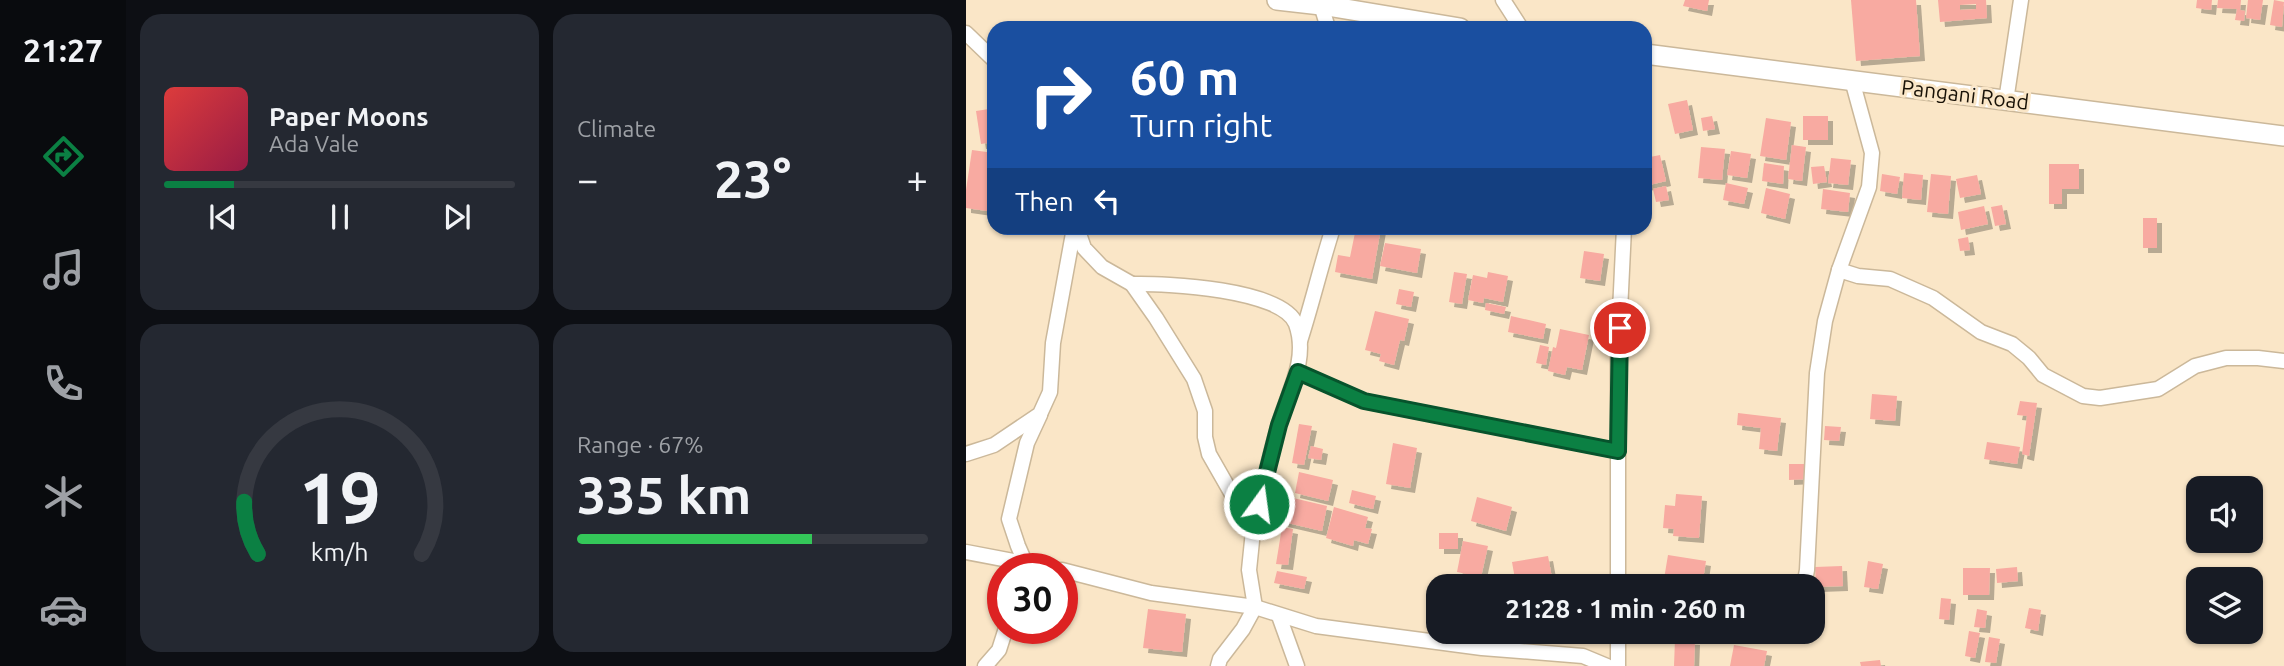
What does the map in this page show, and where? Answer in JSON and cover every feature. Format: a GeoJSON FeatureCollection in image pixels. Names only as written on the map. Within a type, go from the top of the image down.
{"type":"FeatureCollection","features":[{"type":"Feature","properties":{"kind":"main road"},"geometry":{"type":"LineString","coordinates":[[1277,0],[1321,2],[1423,21]]}},
{"type":"Feature","properties":{"kind":"main road","name":"Pangani Road"},"geometry":{"type":"LineString","coordinates":[[1652,55],[2284,136]]}},
{"type":"Feature","properties":{"kind":"street"},"geometry":{"type":"LineString","coordinates":[[1503,0],[1516,21]]}},
{"type":"Feature","properties":{"kind":"street"},"geometry":{"type":"LineString","coordinates":[[2006,101],[2021,0]]}},
{"type":"Feature","properties":{"kind":"street"},"geometry":{"type":"LineString","coordinates":[[1321,2],[1326,21]]}},
{"type":"Feature","properties":{"kind":"street"},"geometry":{"type":"LineString","coordinates":[[966,33],[987,53]]}},
{"type":"Feature","properties":{"kind":"street"},"geometry":{"type":"LineString","coordinates":[[1806,574],[1817,373],[1825,321],[1839,270],[1869,187],[1872,153],[1852,80]]}},
{"type":"Feature","properties":{"kind":"street"},"geometry":{"type":"LineString","coordinates":[[1021,553],[1009,519],[1027,443],[1050,392],[1053,343],[1075,235]]}},
{"type":"Feature","properties":{"kind":"street"},"geometry":{"type":"LineString","coordinates":[[1079,235],[1084,248],[1102,267],[1132,284],[1194,379],[1205,411],[1205,437],[1209,454],[1252,531]]}},
{"type":"Feature","properties":{"kind":"street"},"geometry":{"type":"LineString","coordinates":[[1299,343],[1331,235]]}},
{"type":"Feature","properties":{"kind":"street"},"geometry":{"type":"LineString","coordinates":[[1618,574],[1618,353],[1624,235]]}},
{"type":"Feature","properties":{"kind":"street"},"geometry":{"type":"LineString","coordinates":[[1839,270],[1858,276],[1890,279],[1933,298],[1958,313],[1981,332],[2012,344],[2029,358],[2043,375],[2083,396],[2100,398],[2158,389],[2195,366],[2226,358],[2284,361]]}},
{"type":"Feature","properties":{"kind":"street"},"geometry":{"type":"LineString","coordinates":[[1132,284],[1191,286],[1260,299],[1285,309],[1296,323],[1299,343],[1298,372],[1279,425],[1252,531],[1249,570],[1255,607],[1244,629],[1220,659],[1218,666]]}},
{"type":"Feature","properties":{"kind":"street"},"geometry":{"type":"LineString","coordinates":[[1298,372],[1364,401],[1618,451]]}},
{"type":"Feature","properties":{"kind":"street"},"geometry":{"type":"LineString","coordinates":[[966,454],[994,445],[1040,414]]}},
{"type":"Feature","properties":{"kind":"street"},"geometry":{"type":"LineString","coordinates":[[966,552],[987,556]]}},
{"type":"Feature","properties":{"kind":"street"},"geometry":{"type":"LineString","coordinates":[[1078,574],[1151,593],[1255,607],[1316,626],[1418,641],[1583,656],[1607,666]]}},
{"type":"Feature","properties":{"kind":"street"},"geometry":{"type":"LineString","coordinates":[[1279,616],[1297,666]]}},
{"type":"Feature","properties":{"kind":"street"},"geometry":{"type":"LineString","coordinates":[[985,666],[1001,644]]}},
{"type":"Feature","properties":{"kind":"street"},"geometry":{"type":"LineString","coordinates":[[1618,644],[1618,666]]}},
{"type":"Feature","properties":{"kind":"building"},"geometry":{"type":"Polygon","coordinates":[[[1685,0],[1709,0],[1707,11],[1683,6],[1685,0]]]}},
{"type":"Feature","properties":{"kind":"building"},"geometry":{"type":"Polygon","coordinates":[[[1851,0],[1916,0],[1920,56],[1856,61],[1851,0]]]}},
{"type":"Feature","properties":{"kind":"building"},"geometry":{"type":"Polygon","coordinates":[[[1938,0],[1986,0],[1987,18],[1940,22],[1938,0]],[[1976,4],[1960,5],[1960,10],[1976,9],[1976,4]]]}},
{"type":"Feature","properties":{"kind":"building"},"geometry":{"type":"Polygon","coordinates":[[[2197,0],[2212,0],[2211,10],[2196,8],[2197,0]]]}},
{"type":"Feature","properties":{"kind":"building"},"geometry":{"type":"Polygon","coordinates":[[[2218,0],[2241,0],[2240,10],[2245,11],[2244,21],[2235,20],[2237,9],[2217,8],[2218,0]]]}},
{"type":"Feature","properties":{"kind":"building"},"geometry":{"type":"Polygon","coordinates":[[[2248,0],[2263,0],[2260,20],[2246,18],[2248,0]]]}},
{"type":"Feature","properties":{"kind":"building"},"geometry":{"type":"Polygon","coordinates":[[[2274,0],[2284,2],[2282,27],[2270,25],[2274,0]]]}},
{"type":"Feature","properties":{"kind":"building"},"geometry":{"type":"Polygon","coordinates":[[[1687,100],[1693,130],[1675,134],[1668,104],[1687,100]]]}},
{"type":"Feature","properties":{"kind":"building"},"geometry":{"type":"Polygon","coordinates":[[[987,109],[987,143],[981,144],[976,111],[987,109]]]}},
{"type":"Feature","properties":{"kind":"building"},"geometry":{"type":"Polygon","coordinates":[[[1712,116],[1715,129],[1703,131],[1701,118],[1712,116]]]}},
{"type":"Feature","properties":{"kind":"building"},"geometry":{"type":"Polygon","coordinates":[[[1803,116],[1828,116],[1828,140],[1803,140],[1803,116]]]}},
{"type":"Feature","properties":{"kind":"building"},"geometry":{"type":"Polygon","coordinates":[[[1766,118],[1791,122],[1786,160],[1760,156],[1766,118]]]}},
{"type":"Feature","properties":{"kind":"building"},"geometry":{"type":"Polygon","coordinates":[[[1792,145],[1806,147],[1802,181],[1788,179],[1792,145]]]}},
{"type":"Feature","properties":{"kind":"building"},"geometry":{"type":"Polygon","coordinates":[[[1701,147],[1725,149],[1722,180],[1698,178],[1701,147]]]}},
{"type":"Feature","properties":{"kind":"building"},"geometry":{"type":"Polygon","coordinates":[[[972,150],[987,152],[987,211],[966,208],[972,150]]]}},
{"type":"Feature","properties":{"kind":"building"},"geometry":{"type":"Polygon","coordinates":[[[1731,151],[1751,154],[1747,178],[1727,175],[1731,151]]]}},
{"type":"Feature","properties":{"kind":"building"},"geometry":{"type":"Polygon","coordinates":[[[1660,155],[1666,181],[1652,184],[1652,157],[1660,155]]]}},
{"type":"Feature","properties":{"kind":"building"},"geometry":{"type":"Polygon","coordinates":[[[1831,158],[1851,160],[1848,185],[1828,183],[1831,158]]]}},
{"type":"Feature","properties":{"kind":"building"},"geometry":{"type":"Polygon","coordinates":[[[1764,163],[1784,166],[1783,184],[1762,181],[1764,163]]]}},
{"type":"Feature","properties":{"kind":"building"},"geometry":{"type":"Polygon","coordinates":[[[2049,164],[2079,164],[2079,189],[2062,189],[2062,204],[2049,204],[2049,164]]]}},
{"type":"Feature","properties":{"kind":"building"},"geometry":{"type":"Polygon","coordinates":[[[1824,166],[1827,182],[1813,184],[1811,167],[1824,166]]]}},
{"type":"Feature","properties":{"kind":"building"},"geometry":{"type":"Polygon","coordinates":[[[1904,173],[1923,175],[1921,200],[1902,198],[1904,173]]]}},
{"type":"Feature","properties":{"kind":"building"},"geometry":{"type":"Polygon","coordinates":[[[1882,174],[1900,177],[1897,194],[1880,191],[1882,174]]]}},
{"type":"Feature","properties":{"kind":"building"},"geometry":{"type":"Polygon","coordinates":[[[1931,174],[1951,176],[1948,214],[1927,212],[1931,174]]]}},
{"type":"Feature","properties":{"kind":"building"},"geometry":{"type":"Polygon","coordinates":[[[1977,175],[1981,194],[1960,198],[1956,179],[1977,175]]]}},
{"type":"Feature","properties":{"kind":"building"},"geometry":{"type":"Polygon","coordinates":[[[1726,183],[1748,188],[1744,204],[1723,200],[1726,183]]]}},
{"type":"Feature","properties":{"kind":"building"},"geometry":{"type":"Polygon","coordinates":[[[1666,186],[1669,200],[1656,202],[1653,189],[1666,186]]]}},
{"type":"Feature","properties":{"kind":"building"},"geometry":{"type":"Polygon","coordinates":[[[1766,188],[1790,194],[1785,219],[1761,213],[1766,188]]]}},
{"type":"Feature","properties":{"kind":"building"},"geometry":{"type":"Polygon","coordinates":[[[1823,189],[1850,193],[1848,212],[1821,209],[1823,189]]]}},
{"type":"Feature","properties":{"kind":"building"},"geometry":{"type":"Polygon","coordinates":[[[2002,205],[2006,224],[1995,226],[1991,207],[2002,205]]]}},
{"type":"Feature","properties":{"kind":"building"},"geometry":{"type":"Polygon","coordinates":[[[1984,206],[1988,224],[1961,230],[1958,212],[1984,206]]]}},
{"type":"Feature","properties":{"kind":"building"},"geometry":{"type":"Polygon","coordinates":[[[2143,218],[2157,218],[2157,248],[2143,248],[2143,218]]]}},
{"type":"Feature","properties":{"kind":"building"},"geometry":{"type":"Polygon","coordinates":[[[1355,235],[1380,235],[1372,279],[1335,272],[1338,255],[1350,257],[1355,235]]]}},
{"type":"Feature","properties":{"kind":"building"},"geometry":{"type":"Polygon","coordinates":[[[1968,237],[1970,250],[1960,251],[1958,239],[1968,237]]]}},
{"type":"Feature","properties":{"kind":"building"},"geometry":{"type":"Polygon","coordinates":[[[1385,243],[1421,249],[1417,273],[1380,266],[1385,243]]]}},
{"type":"Feature","properties":{"kind":"building"},"geometry":{"type":"Polygon","coordinates":[[[1584,251],[1604,254],[1600,281],[1580,278],[1584,251]]]}},
{"type":"Feature","properties":{"kind":"building"},"geometry":{"type":"Polygon","coordinates":[[[1454,272],[1467,274],[1462,304],[1449,302],[1454,272]]]}},
{"type":"Feature","properties":{"kind":"building"},"geometry":{"type":"Polygon","coordinates":[[[1488,272],[1508,276],[1503,302],[1484,298],[1483,303],[1468,300],[1473,275],[1487,278],[1488,272]]]}},
{"type":"Feature","properties":{"kind":"building"},"geometry":{"type":"Polygon","coordinates":[[[1399,289],[1414,292],[1411,307],[1396,304],[1399,289]]]}},
{"type":"Feature","properties":{"kind":"building"},"geometry":{"type":"Polygon","coordinates":[[[1486,303],[1506,307],[1504,314],[1485,310],[1486,303]]]}},
{"type":"Feature","properties":{"kind":"building"},"geometry":{"type":"Polygon","coordinates":[[[1375,311],[1409,319],[1394,365],[1379,361],[1381,354],[1365,350],[1375,311]]]}},
{"type":"Feature","properties":{"kind":"building"},"geometry":{"type":"Polygon","coordinates":[[[1511,316],[1546,324],[1543,339],[1508,332],[1511,316]]]}},
{"type":"Feature","properties":{"kind":"building"},"geometry":{"type":"Polygon","coordinates":[[[1560,329],[1589,335],[1582,370],[1567,367],[1565,375],[1548,371],[1560,329]]]}},
{"type":"Feature","properties":{"kind":"building"},"geometry":{"type":"Polygon","coordinates":[[[1540,345],[1549,347],[1546,365],[1536,363],[1540,345]]]}},
{"type":"Feature","properties":{"kind":"building"},"geometry":{"type":"Polygon","coordinates":[[[1872,394],[1897,396],[1895,421],[1870,419],[1872,394]]]}},
{"type":"Feature","properties":{"kind":"building"},"geometry":{"type":"Polygon","coordinates":[[[2020,401],[2037,403],[2029,456],[2022,454],[2027,416],[2017,415],[2020,401]]]}},
{"type":"Feature","properties":{"kind":"building"},"geometry":{"type":"Polygon","coordinates":[[[1738,413],[1781,418],[1777,451],[1759,449],[1761,428],[1737,425],[1738,413]]]}},
{"type":"Feature","properties":{"kind":"building"},"geometry":{"type":"Polygon","coordinates":[[[1299,424],[1312,426],[1304,465],[1292,463],[1299,424]]]}},
{"type":"Feature","properties":{"kind":"building"},"geometry":{"type":"Polygon","coordinates":[[[1825,426],[1841,427],[1839,441],[1824,440],[1825,426]]]}},
{"type":"Feature","properties":{"kind":"building"},"geometry":{"type":"Polygon","coordinates":[[[1987,442],[2020,447],[2017,464],[1984,459],[1987,442]]]}},
{"type":"Feature","properties":{"kind":"building"},"geometry":{"type":"Polygon","coordinates":[[[1393,443],[1417,448],[1410,488],[1386,484],[1393,443]]]}},
{"type":"Feature","properties":{"kind":"building"},"geometry":{"type":"Polygon","coordinates":[[[1311,446],[1323,449],[1321,460],[1308,458],[1311,446]]]}},
{"type":"Feature","properties":{"kind":"building"},"geometry":{"type":"Polygon","coordinates":[[[1789,464],[1808,464],[1808,479],[1789,480],[1789,464]]]}},
{"type":"Feature","properties":{"kind":"building"},"geometry":{"type":"Polygon","coordinates":[[[1299,472],[1333,480],[1328,501],[1295,493],[1299,472]]]}},
{"type":"Feature","properties":{"kind":"building"},"geometry":{"type":"Polygon","coordinates":[[[1352,490],[1376,496],[1373,509],[1349,503],[1352,490]]]}},
{"type":"Feature","properties":{"kind":"building"},"geometry":{"type":"Polygon","coordinates":[[[1676,494],[1702,496],[1699,538],[1673,536],[1674,529],[1663,528],[1665,505],[1675,506],[1676,494]]]}},
{"type":"Feature","properties":{"kind":"building"},"geometry":{"type":"Polygon","coordinates":[[[1289,497],[1327,506],[1322,531],[1283,522],[1289,497]]]}},
{"type":"Feature","properties":{"kind":"building"},"geometry":{"type":"Polygon","coordinates":[[[1477,497],[1512,507],[1506,531],[1471,521],[1477,497]]]}},
{"type":"Feature","properties":{"kind":"building"},"geometry":{"type":"Polygon","coordinates":[[[1334,507],[1368,517],[1365,528],[1372,529],[1368,544],[1354,540],[1353,546],[1326,538],[1334,507]]]}},
{"type":"Feature","properties":{"kind":"building"},"geometry":{"type":"Polygon","coordinates":[[[1282,527],[1293,529],[1288,565],[1276,564],[1282,527]]]}},
{"type":"Feature","properties":{"kind":"building"},"geometry":{"type":"Polygon","coordinates":[[[1439,533],[1458,533],[1458,549],[1439,549],[1439,533]]]}},
{"type":"Feature","properties":{"kind":"building"},"geometry":{"type":"Polygon","coordinates":[[[1463,541],[1488,546],[1482,574],[1457,572],[1463,541]]]}},
{"type":"Feature","properties":{"kind":"building"},"geometry":{"type":"Polygon","coordinates":[[[1668,555],[1706,561],[1704,574],[1665,574],[1668,555]]]}},
{"type":"Feature","properties":{"kind":"building"},"geometry":{"type":"Polygon","coordinates":[[[1548,556],[1551,574],[1514,574],[1512,562],[1548,556]]]}},
{"type":"Feature","properties":{"kind":"building"},"geometry":{"type":"Polygon","coordinates":[[[1868,561],[1883,564],[1878,589],[1864,587],[1868,561]]]}},
{"type":"Feature","properties":{"kind":"building"},"geometry":{"type":"Polygon","coordinates":[[[1842,566],[1843,586],[1825,587],[1825,574],[1815,574],[1815,567],[1842,566]]]}},
{"type":"Feature","properties":{"kind":"building"},"geometry":{"type":"Polygon","coordinates":[[[2017,567],[2018,581],[1997,583],[1996,569],[2017,567]]]}},
{"type":"Feature","properties":{"kind":"building"},"geometry":{"type":"Polygon","coordinates":[[[1963,568],[1990,568],[1989,595],[1963,595],[1963,568]]]}},
{"type":"Feature","properties":{"kind":"building"},"geometry":{"type":"Polygon","coordinates":[[[1277,571],[1307,577],[1304,589],[1274,583],[1277,571]]]}},
{"type":"Feature","properties":{"kind":"building"},"geometry":{"type":"Polygon","coordinates":[[[1941,598],[1951,599],[1949,620],[1939,619],[1941,598]]]}},
{"type":"Feature","properties":{"kind":"building"},"geometry":{"type":"Polygon","coordinates":[[[2029,608],[2041,610],[2038,631],[2025,628],[2029,608]]]}},
{"type":"Feature","properties":{"kind":"building"},"geometry":{"type":"Polygon","coordinates":[[[1148,609],[1186,614],[1182,652],[1143,648],[1148,609]]]}},
{"type":"Feature","properties":{"kind":"building"},"geometry":{"type":"Polygon","coordinates":[[[1977,609],[1987,611],[1985,628],[1974,627],[1977,609]]]}},
{"type":"Feature","properties":{"kind":"building"},"geometry":{"type":"Polygon","coordinates":[[[1969,631],[1980,633],[1975,658],[1965,656],[1969,631]]]}},
{"type":"Feature","properties":{"kind":"building"},"geometry":{"type":"Polygon","coordinates":[[[1989,637],[2000,639],[1996,663],[1985,662],[1989,637]]]}},
{"type":"Feature","properties":{"kind":"building"},"geometry":{"type":"Polygon","coordinates":[[[1675,644],[1695,644],[1694,666],[1674,666],[1675,644]]]}},
{"type":"Feature","properties":{"kind":"building"},"geometry":{"type":"Polygon","coordinates":[[[1734,645],[1767,651],[1764,666],[1730,666],[1734,645]]]}},
{"type":"Feature","properties":{"kind":"building"},"geometry":{"type":"Polygon","coordinates":[[[1880,660],[1881,666],[1861,666],[1860,662],[1880,660]]]}},
{"type":"Feature","properties":{"kind":"route"},"geometry":{"type":"LineString","coordinates":[[1259,504],[1279,425],[1298,372],[1364,401],[1618,451],[1620,328]]}}]}
